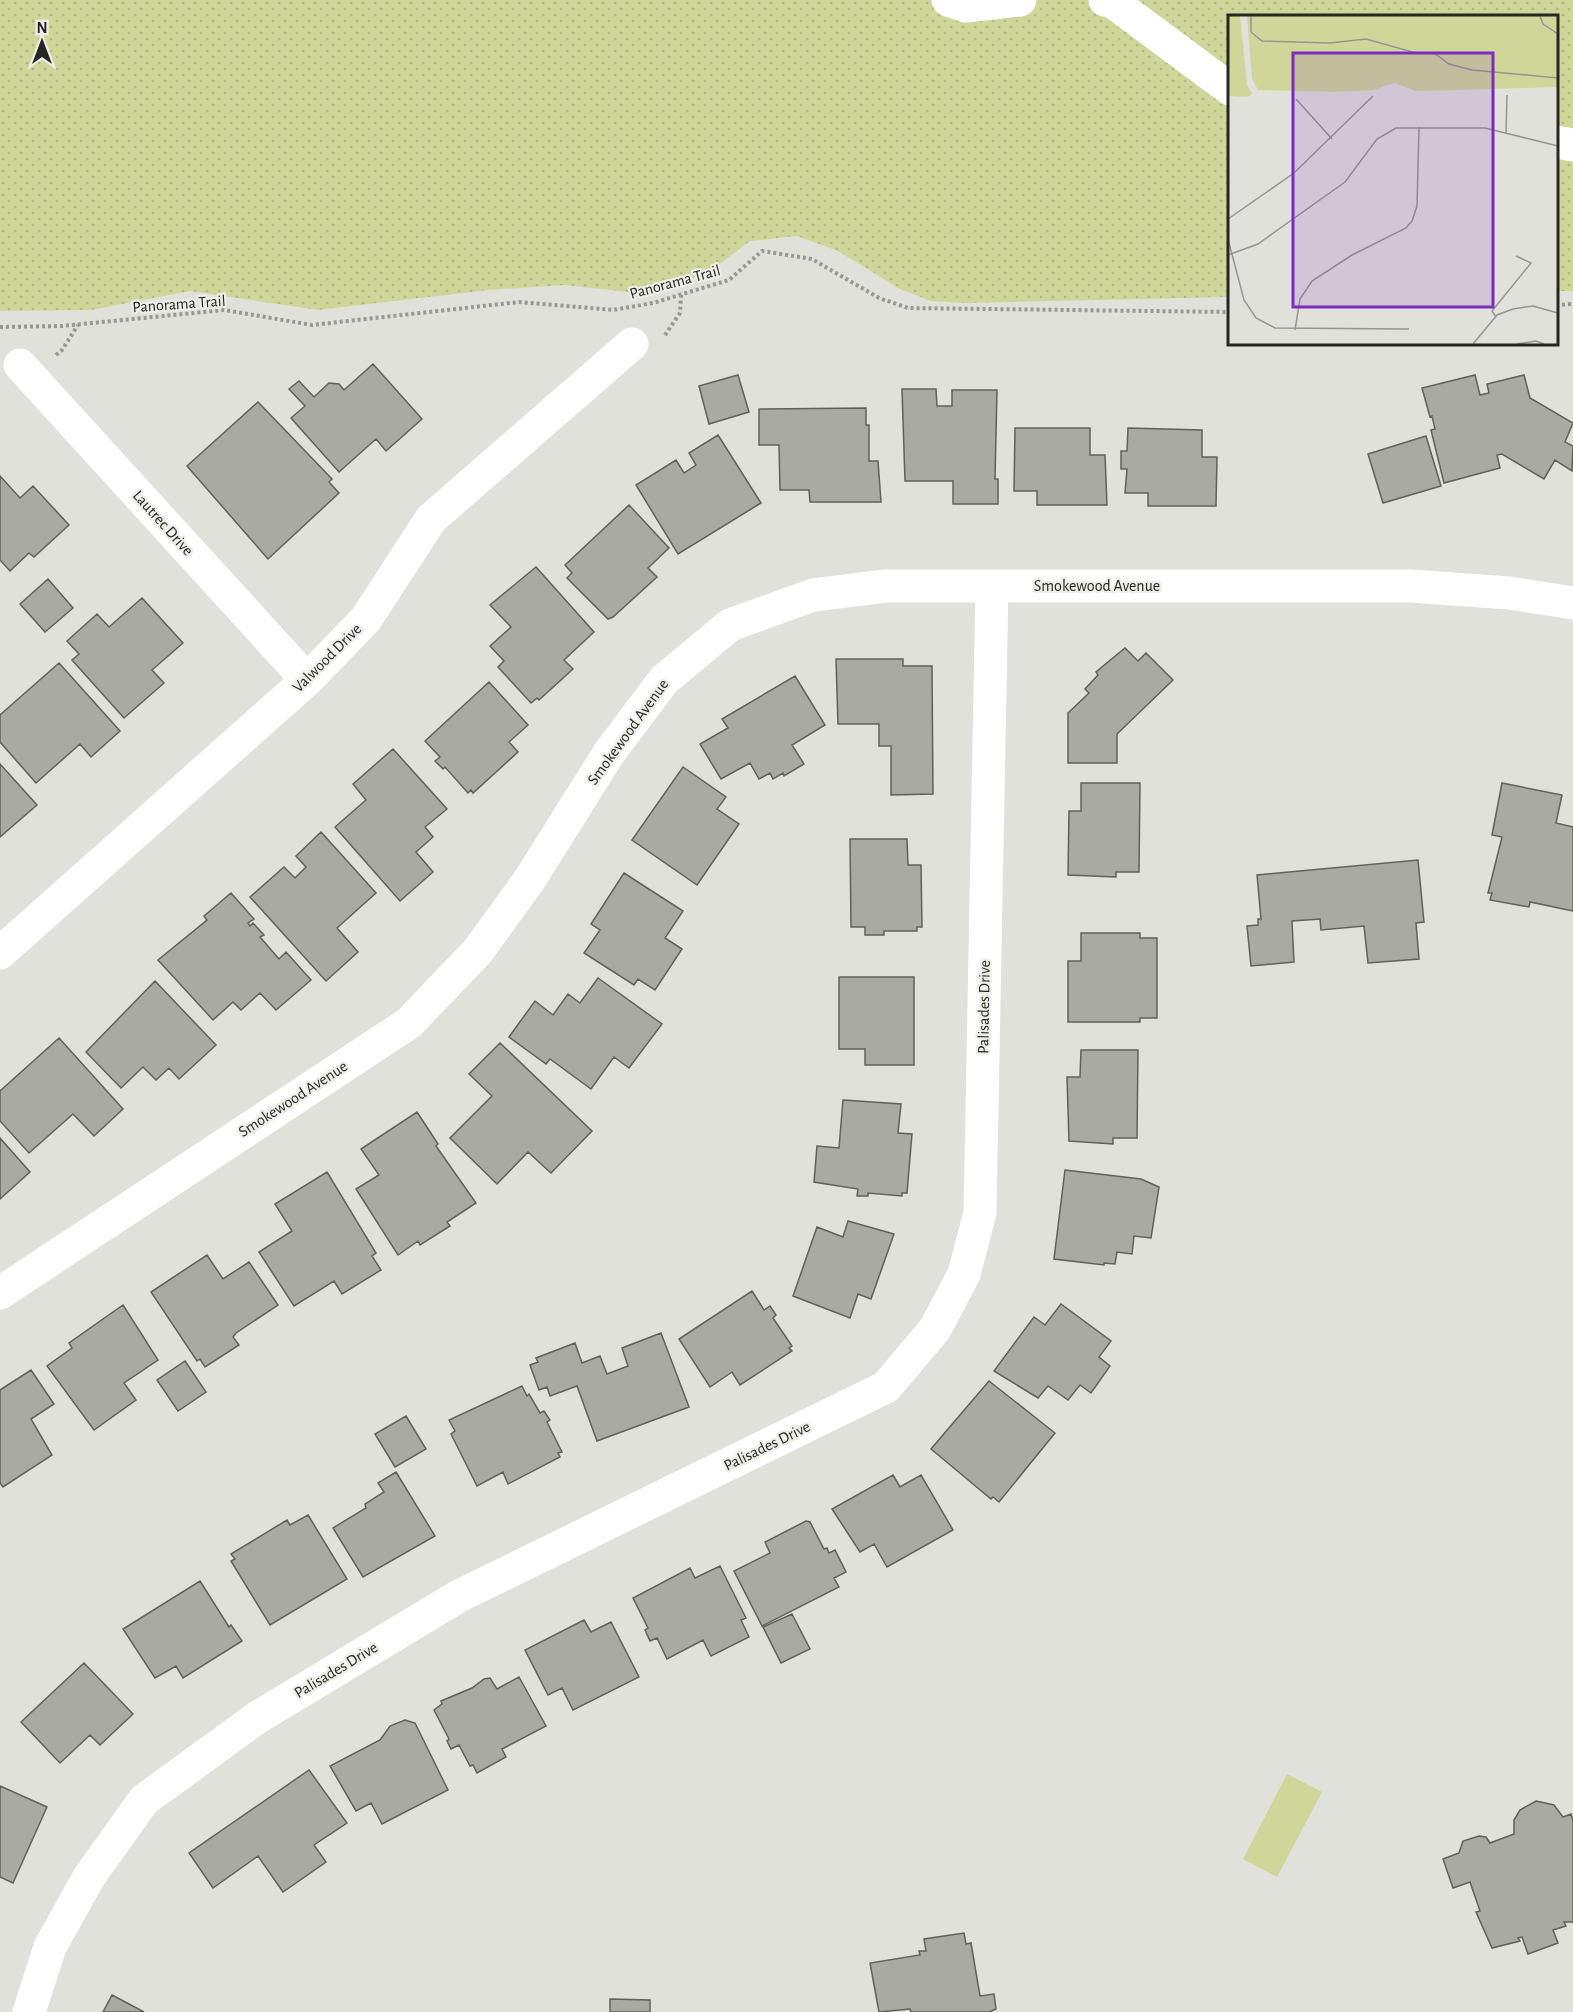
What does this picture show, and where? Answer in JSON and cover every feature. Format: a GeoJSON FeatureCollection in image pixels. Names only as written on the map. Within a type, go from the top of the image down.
{"type":"FeatureCollection","features":[{"type":"Feature","properties":{"kind":"street"},"geometry":{"type":"LineString","coordinates":[[948,0],[966,6],[1020,0]]}},
{"type":"Feature","properties":{"kind":"street"},"geometry":{"type":"LineString","coordinates":[[1105,0],[1113,2],[1228,87]]}},
{"type":"Feature","properties":{"kind":"street"},"geometry":{"type":"LineString","coordinates":[[1558,142],[1573,144]]}},
{"type":"Feature","properties":{"kind":"street","name":"Valwood Drive"},"geometry":{"type":"LineString","coordinates":[[0,953],[307,680],[366,619],[431,519],[632,344]]}},
{"type":"Feature","properties":{"kind":"street","name":"Lautrec Drive"},"geometry":{"type":"LineString","coordinates":[[20,365],[307,680]]}},
{"type":"Feature","properties":{"kind":"street","name":"Smokewood Avenue"},"geometry":{"type":"LineString","coordinates":[[0,1293],[409,1023],[478,951],[530,879],[609,753],[664,680],[730,625],[813,595],[886,586],[1411,586],[1509,592],[1573,603]]}},
{"type":"Feature","properties":{"kind":"street","name":"Palisades Drive"},"geometry":{"type":"LineString","coordinates":[[29,2012],[50,1947],[89,1877],[144,1800],[258,1717],[459,1596],[886,1387],[935,1329],[964,1274],[980,1213],[992,586]]}},
{"type":"Feature","properties":{"kind":"path","name":"Panorama Trail"},"geometry":{"type":"LineString","coordinates":[[0,327],[62,326],[224,310],[312,326],[519,302],[613,310],[653,303],[729,280],[762,251],[812,259],[879,298],[908,308],[1228,312]]}},
{"type":"Feature","properties":{"kind":"path"},"geometry":{"type":"LineString","coordinates":[[1558,305],[1573,304]]}},
{"type":"Feature","properties":{"kind":"green space"},"geometry":{"type":"Polygon","coordinates":[[[0,0],[1573,0],[1573,291],[1558,291],[1558,15],[1228,15],[1228,297],[966,303],[931,301],[900,289],[838,251],[797,236],[750,241],[709,272],[674,285],[629,292],[564,285],[488,290],[318,310],[190,291],[91,310],[0,311],[0,0]]]}},
{"type":"Feature","properties":{"kind":"green space"},"geometry":{"type":"Polygon","coordinates":[[[1287,1774],[1322,1792],[1277,1877],[1243,1859],[1287,1774]]]}},
{"type":"Feature","properties":{"kind":"building"},"geometry":{"type":"Polygon","coordinates":[[[373,364],[422,419],[386,451],[376,439],[339,472],[291,418],[305,406],[289,389],[299,381],[314,397],[329,383],[339,384],[344,390],[373,364]]]}},
{"type":"Feature","properties":{"kind":"building"},"geometry":{"type":"Polygon","coordinates":[[[738,375],[749,412],[709,424],[699,386],[738,375]]]}},
{"type":"Feature","properties":{"kind":"building"},"geometry":{"type":"Polygon","coordinates":[[[1475,375],[1480,395],[1489,393],[1487,384],[1524,375],[1530,398],[1573,423],[1565,442],[1573,446],[1572,471],[1555,460],[1544,479],[1502,454],[1497,455],[1500,468],[1444,483],[1431,430],[1435,429],[1432,416],[1430,417],[1422,388],[1475,375]]]}},
{"type":"Feature","properties":{"kind":"building"},"geometry":{"type":"Polygon","coordinates":[[[902,389],[936,389],[937,406],[952,406],[952,390],[997,390],[995,479],[998,479],[998,504],[953,504],[953,481],[905,481],[902,389]]]}},
{"type":"Feature","properties":{"kind":"building"},"geometry":{"type":"Polygon","coordinates":[[[258,402],[332,479],[329,482],[339,493],[268,559],[187,466],[258,402]]]}},
{"type":"Feature","properties":{"kind":"building"},"geometry":{"type":"Polygon","coordinates":[[[866,408],[866,425],[869,425],[869,461],[878,461],[881,502],[810,502],[809,490],[780,490],[779,445],[759,445],[759,409],[866,408]]]}},
{"type":"Feature","properties":{"kind":"building"},"geometry":{"type":"Polygon","coordinates":[[[1015,428],[1090,428],[1090,455],[1105,455],[1107,505],[1037,505],[1037,491],[1014,491],[1015,428]]]}},
{"type":"Feature","properties":{"kind":"building"},"geometry":{"type":"Polygon","coordinates":[[[1128,428],[1202,430],[1202,457],[1217,457],[1216,506],[1148,506],[1148,493],[1125,493],[1127,469],[1121,469],[1121,451],[1127,451],[1128,428]]]}},
{"type":"Feature","properties":{"kind":"building"},"geometry":{"type":"Polygon","coordinates":[[[718,435],[761,503],[678,554],[636,485],[676,460],[684,473],[696,465],[689,453],[718,435]]]}},
{"type":"Feature","properties":{"kind":"building"},"geometry":{"type":"Polygon","coordinates":[[[1426,436],[1441,486],[1383,503],[1368,454],[1426,436]]]}},
{"type":"Feature","properties":{"kind":"building"},"geometry":{"type":"Polygon","coordinates":[[[0,476],[20,498],[33,486],[69,525],[34,557],[29,553],[10,571],[0,560],[0,476]]]}},
{"type":"Feature","properties":{"kind":"building"},"geometry":{"type":"Polygon","coordinates":[[[629,505],[669,548],[648,568],[657,577],[608,619],[567,578],[572,573],[565,565],[629,505]]]}},
{"type":"Feature","properties":{"kind":"building"},"geometry":{"type":"Polygon","coordinates":[[[536,567],[594,632],[564,660],[573,669],[539,700],[537,698],[531,703],[498,667],[504,661],[490,646],[511,627],[490,605],[536,567]]]}},
{"type":"Feature","properties":{"kind":"building"},"geometry":{"type":"Polygon","coordinates":[[[48,579],[73,608],[45,632],[20,604],[48,579]]]}},
{"type":"Feature","properties":{"kind":"building"},"geometry":{"type":"Polygon","coordinates":[[[142,598],[183,643],[152,670],[164,683],[124,718],[72,660],[79,654],[67,641],[97,614],[109,627],[142,598]]]}},
{"type":"Feature","properties":{"kind":"building"},"geometry":{"type":"Polygon","coordinates":[[[1125,648],[1138,661],[1146,653],[1173,680],[1117,734],[1117,763],[1068,763],[1068,713],[1089,693],[1085,689],[1098,675],[1096,672],[1125,648]]]}},
{"type":"Feature","properties":{"kind":"building"},"geometry":{"type":"Polygon","coordinates":[[[836,659],[903,659],[903,666],[932,666],[933,794],[891,795],[891,746],[879,746],[879,724],[838,724],[836,659]]]}},
{"type":"Feature","properties":{"kind":"building"},"geometry":{"type":"Polygon","coordinates":[[[59,663],[120,731],[91,757],[80,744],[36,783],[0,742],[0,715],[59,663]]]}},
{"type":"Feature","properties":{"kind":"building"},"geometry":{"type":"Polygon","coordinates":[[[795,676],[825,725],[792,745],[804,764],[784,776],[783,773],[773,779],[770,773],[759,779],[750,763],[721,779],[700,744],[728,728],[722,719],[795,676]]]}},
{"type":"Feature","properties":{"kind":"building"},"geometry":{"type":"Polygon","coordinates":[[[489,682],[528,725],[509,742],[518,752],[473,793],[471,790],[468,793],[445,767],[443,769],[435,761],[440,757],[425,741],[489,682]]]}},
{"type":"Feature","properties":{"kind":"building"},"geometry":{"type":"Polygon","coordinates":[[[393,749],[447,809],[425,827],[433,837],[416,852],[433,872],[400,901],[335,827],[366,800],[353,784],[393,749]]]}},
{"type":"Feature","properties":{"kind":"building"},"geometry":{"type":"Polygon","coordinates":[[[0,764],[37,805],[0,837],[0,764]]]}},
{"type":"Feature","properties":{"kind":"building"},"geometry":{"type":"Polygon","coordinates":[[[683,767],[726,797],[717,809],[739,824],[697,885],[632,840],[683,767]]]}},
{"type":"Feature","properties":{"kind":"building"},"geometry":{"type":"Polygon","coordinates":[[[1081,783],[1140,783],[1139,872],[1116,872],[1116,877],[1068,875],[1069,811],[1081,811],[1081,783]]]}},
{"type":"Feature","properties":{"kind":"building"},"geometry":{"type":"Polygon","coordinates":[[[1502,783],[1562,795],[1556,823],[1573,827],[1573,911],[1530,902],[1529,907],[1490,900],[1492,893],[1488,893],[1502,837],[1492,835],[1502,783]]]}},
{"type":"Feature","properties":{"kind":"building"},"geometry":{"type":"Polygon","coordinates":[[[321,832],[376,893],[337,928],[358,952],[326,981],[250,897],[284,867],[295,878],[306,867],[296,856],[321,832]]]}},
{"type":"Feature","properties":{"kind":"building"},"geometry":{"type":"Polygon","coordinates":[[[850,839],[907,839],[908,865],[921,865],[922,927],[917,927],[917,931],[884,931],[884,935],[865,935],[865,927],[851,927],[850,839]]]}},
{"type":"Feature","properties":{"kind":"building"},"geometry":{"type":"Polygon","coordinates":[[[1418,860],[1424,922],[1416,923],[1419,959],[1368,963],[1364,926],[1321,930],[1320,919],[1292,921],[1294,962],[1251,966],[1247,926],[1258,925],[1258,919],[1261,919],[1257,875],[1418,860]]]}},
{"type":"Feature","properties":{"kind":"building"},"geometry":{"type":"Polygon","coordinates":[[[624,873],[683,911],[665,938],[682,949],[655,990],[638,979],[634,985],[584,953],[600,930],[591,924],[624,873]]]}},
{"type":"Feature","properties":{"kind":"building"},"geometry":{"type":"Polygon","coordinates":[[[231,893],[254,919],[248,923],[250,926],[253,923],[264,935],[260,937],[279,959],[286,952],[311,980],[276,1010],[260,993],[241,1010],[233,1002],[213,1020],[158,960],[207,920],[204,916],[231,893]]]}},
{"type":"Feature","properties":{"kind":"building"},"geometry":{"type":"Polygon","coordinates":[[[1081,933],[1140,933],[1140,938],[1157,938],[1157,1018],[1140,1018],[1140,1022],[1068,1022],[1068,961],[1081,961],[1081,933]]]}},
{"type":"Feature","properties":{"kind":"building"},"geometry":{"type":"Polygon","coordinates":[[[839,977],[914,977],[914,1065],[865,1065],[865,1049],[839,1049],[839,977]]]}},
{"type":"Feature","properties":{"kind":"building"},"geometry":{"type":"Polygon","coordinates":[[[598,978],[662,1024],[629,1068],[614,1057],[591,1089],[550,1059],[546,1064],[509,1037],[535,1001],[553,1015],[568,994],[580,1003],[598,978]]]}},
{"type":"Feature","properties":{"kind":"building"},"geometry":{"type":"Polygon","coordinates":[[[155,981],[216,1045],[179,1079],[169,1068],[156,1080],[143,1067],[121,1088],[86,1052],[155,981]]]}},
{"type":"Feature","properties":{"kind":"building"},"geometry":{"type":"Polygon","coordinates":[[[59,1038],[123,1109],[94,1136],[73,1114],[29,1153],[0,1121],[0,1091],[59,1038]]]}},
{"type":"Feature","properties":{"kind":"building"},"geometry":{"type":"Polygon","coordinates":[[[500,1043],[592,1131],[551,1173],[528,1152],[497,1184],[450,1138],[492,1096],[469,1074],[500,1043]]]}},
{"type":"Feature","properties":{"kind":"building"},"geometry":{"type":"Polygon","coordinates":[[[1081,1050],[1138,1050],[1137,1138],[1113,1138],[1113,1144],[1069,1141],[1067,1077],[1080,1077],[1081,1050]]]}},
{"type":"Feature","properties":{"kind":"building"},"geometry":{"type":"Polygon","coordinates":[[[843,1100],[901,1104],[898,1133],[912,1134],[907,1193],[902,1193],[902,1196],[868,1193],[868,1196],[857,1196],[858,1189],[814,1182],[817,1146],[839,1148],[843,1100]]]}},
{"type":"Feature","properties":{"kind":"building"},"geometry":{"type":"Polygon","coordinates":[[[417,1112],[438,1144],[436,1146],[476,1203],[447,1222],[450,1226],[420,1245],[418,1241],[398,1255],[356,1189],[379,1175],[361,1149],[417,1112]]]}},
{"type":"Feature","properties":{"kind":"building"},"geometry":{"type":"Polygon","coordinates":[[[0,1138],[30,1172],[0,1199],[0,1138]]]}},
{"type":"Feature","properties":{"kind":"building"},"geometry":{"type":"Polygon","coordinates":[[[1065,1170],[1141,1179],[1159,1187],[1151,1238],[1134,1236],[1132,1254],[1117,1252],[1115,1264],[1104,1263],[1104,1265],[1054,1259],[1065,1170]]]}},
{"type":"Feature","properties":{"kind":"building"},"geometry":{"type":"Polygon","coordinates":[[[327,1172],[376,1253],[372,1256],[381,1270],[342,1294],[334,1281],[294,1306],[259,1252],[292,1231],[275,1204],[327,1172]]]}},
{"type":"Feature","properties":{"kind":"building"},"geometry":{"type":"Polygon","coordinates":[[[848,1221],[894,1234],[871,1299],[858,1294],[850,1318],[793,1296],[817,1227],[843,1237],[848,1221]]]}},
{"type":"Feature","properties":{"kind":"building"},"geometry":{"type":"Polygon","coordinates":[[[207,1255],[223,1279],[249,1262],[278,1305],[236,1333],[233,1337],[239,1345],[205,1367],[200,1359],[197,1361],[151,1292],[207,1255]]]}},
{"type":"Feature","properties":{"kind":"building"},"geometry":{"type":"Polygon","coordinates":[[[752,1291],[764,1310],[770,1306],[776,1315],[773,1318],[792,1346],[789,1348],[792,1351],[740,1385],[732,1372],[710,1387],[679,1339],[752,1291]]]}},
{"type":"Feature","properties":{"kind":"building"},"geometry":{"type":"Polygon","coordinates":[[[1061,1304],[1111,1341],[1099,1357],[1110,1366],[1091,1393],[1080,1385],[1068,1400],[1048,1386],[1038,1398],[994,1371],[1034,1317],[1045,1325],[1061,1304]]]}},
{"type":"Feature","properties":{"kind":"building"},"geometry":{"type":"Polygon","coordinates":[[[123,1305],[158,1360],[124,1383],[136,1400],[94,1430],[47,1366],[72,1348],[69,1343],[123,1305]]]}},
{"type":"Feature","properties":{"kind":"building"},"geometry":{"type":"Polygon","coordinates":[[[661,1333],[689,1407],[597,1441],[577,1386],[550,1396],[547,1387],[539,1390],[530,1365],[538,1362],[536,1358],[575,1343],[582,1363],[600,1356],[607,1374],[628,1366],[622,1348],[661,1333]]]}},
{"type":"Feature","properties":{"kind":"building"},"geometry":{"type":"Polygon","coordinates":[[[185,1361],[206,1392],[178,1411],[157,1380],[185,1361]]]}},
{"type":"Feature","properties":{"kind":"building"},"geometry":{"type":"Polygon","coordinates":[[[31,1370],[54,1404],[31,1419],[52,1455],[3,1487],[0,1483],[0,1390],[31,1370]]]}},
{"type":"Feature","properties":{"kind":"building"},"geometry":{"type":"Polygon","coordinates":[[[989,1381],[1055,1433],[999,1502],[993,1497],[991,1499],[931,1449],[989,1381]]]}},
{"type":"Feature","properties":{"kind":"building"},"geometry":{"type":"Polygon","coordinates":[[[522,1386],[540,1413],[544,1411],[550,1420],[547,1422],[562,1452],[558,1453],[560,1457],[508,1484],[503,1472],[477,1486],[451,1434],[455,1431],[449,1420],[522,1386]]]}},
{"type":"Feature","properties":{"kind":"building"},"geometry":{"type":"Polygon","coordinates":[[[406,1416],[426,1449],[395,1467],[375,1434],[406,1416]]]}},
{"type":"Feature","properties":{"kind":"building"},"geometry":{"type":"Polygon","coordinates":[[[396,1472],[435,1536],[363,1577],[333,1528],[366,1508],[365,1504],[384,1492],[378,1483],[396,1472]]]}},
{"type":"Feature","properties":{"kind":"building"},"geometry":{"type":"Polygon","coordinates":[[[893,1475],[900,1487],[921,1475],[953,1530],[887,1567],[874,1544],[860,1552],[832,1509],[893,1475]]]}},
{"type":"Feature","properties":{"kind":"building"},"geometry":{"type":"Polygon","coordinates":[[[308,1515],[347,1579],[270,1625],[231,1561],[235,1559],[231,1554],[287,1520],[290,1525],[308,1515]]]}},
{"type":"Feature","properties":{"kind":"building"},"geometry":{"type":"Polygon","coordinates":[[[806,1521],[810,1522],[824,1549],[827,1548],[829,1553],[835,1550],[846,1572],[834,1578],[839,1587],[762,1626],[734,1571],[770,1553],[765,1542],[806,1521]]]}},
{"type":"Feature","properties":{"kind":"building"},"geometry":{"type":"Polygon","coordinates":[[[720,1566],[746,1618],[741,1620],[749,1637],[711,1656],[703,1640],[667,1659],[657,1638],[650,1641],[645,1630],[648,1628],[633,1598],[690,1568],[695,1578],[720,1566]]]}},
{"type":"Feature","properties":{"kind":"building"},"geometry":{"type":"Polygon","coordinates":[[[200,1581],[229,1627],[231,1625],[242,1641],[183,1678],[176,1666],[155,1678],[123,1629],[200,1581]]]}},
{"type":"Feature","properties":{"kind":"building"},"geometry":{"type":"Polygon","coordinates":[[[792,1614],[810,1649],[781,1663],[763,1627],[792,1614]]]}},
{"type":"Feature","properties":{"kind":"building"},"geometry":{"type":"Polygon","coordinates":[[[584,1620],[591,1632],[611,1622],[639,1677],[573,1710],[562,1688],[548,1695],[525,1650],[584,1620]]]}},
{"type":"Feature","properties":{"kind":"building"},"geometry":{"type":"Polygon","coordinates":[[[84,1663],[133,1714],[100,1745],[90,1735],[60,1763],[21,1722],[84,1663]]]}},
{"type":"Feature","properties":{"kind":"building"},"geometry":{"type":"Polygon","coordinates":[[[519,1677],[546,1726],[502,1749],[506,1757],[477,1773],[473,1765],[470,1766],[459,1745],[451,1749],[447,1741],[449,1739],[434,1710],[442,1704],[441,1701],[472,1688],[484,1679],[490,1678],[497,1689],[519,1677]]]}},
{"type":"Feature","properties":{"kind":"building"},"geometry":{"type":"Polygon","coordinates":[[[405,1720],[415,1723],[448,1790],[382,1824],[371,1803],[356,1811],[330,1766],[380,1740],[390,1726],[405,1720]]]}},
{"type":"Feature","properties":{"kind":"building"},"geometry":{"type":"Polygon","coordinates":[[[309,1770],[347,1823],[314,1845],[326,1862],[283,1892],[258,1856],[213,1888],[189,1853],[309,1770]]]}},
{"type":"Feature","properties":{"kind":"building"},"geometry":{"type":"Polygon","coordinates":[[[0,1786],[47,1807],[13,1883],[0,1877],[0,1786]]]}},
{"type":"Feature","properties":{"kind":"building"},"geometry":{"type":"Polygon","coordinates":[[[1536,1801],[1554,1805],[1563,1817],[1571,1814],[1573,1820],[1573,1922],[1564,1922],[1566,1926],[1553,1930],[1558,1943],[1528,1954],[1522,1937],[1518,1938],[1520,1941],[1492,1948],[1476,1912],[1480,1911],[1470,1882],[1453,1888],[1443,1859],[1459,1853],[1463,1841],[1479,1836],[1486,1837],[1490,1843],[1514,1834],[1514,1820],[1520,1810],[1536,1801]]]}},
{"type":"Feature","properties":{"kind":"building"},"geometry":{"type":"Polygon","coordinates":[[[964,1933],[966,1944],[971,1943],[980,1996],[994,1994],[996,2009],[989,2012],[911,2012],[910,2009],[879,2012],[870,1963],[920,1955],[919,1951],[926,1951],[924,1939],[964,1933]]]}},
{"type":"Feature","properties":{"kind":"building"},"geometry":{"type":"Polygon","coordinates":[[[112,1995],[144,2012],[103,2012],[112,1995]]]}},
{"type":"Feature","properties":{"kind":"building"},"geometry":{"type":"Polygon","coordinates":[[[610,1999],[650,2000],[650,2012],[610,2012],[610,1999]]]}}]}
